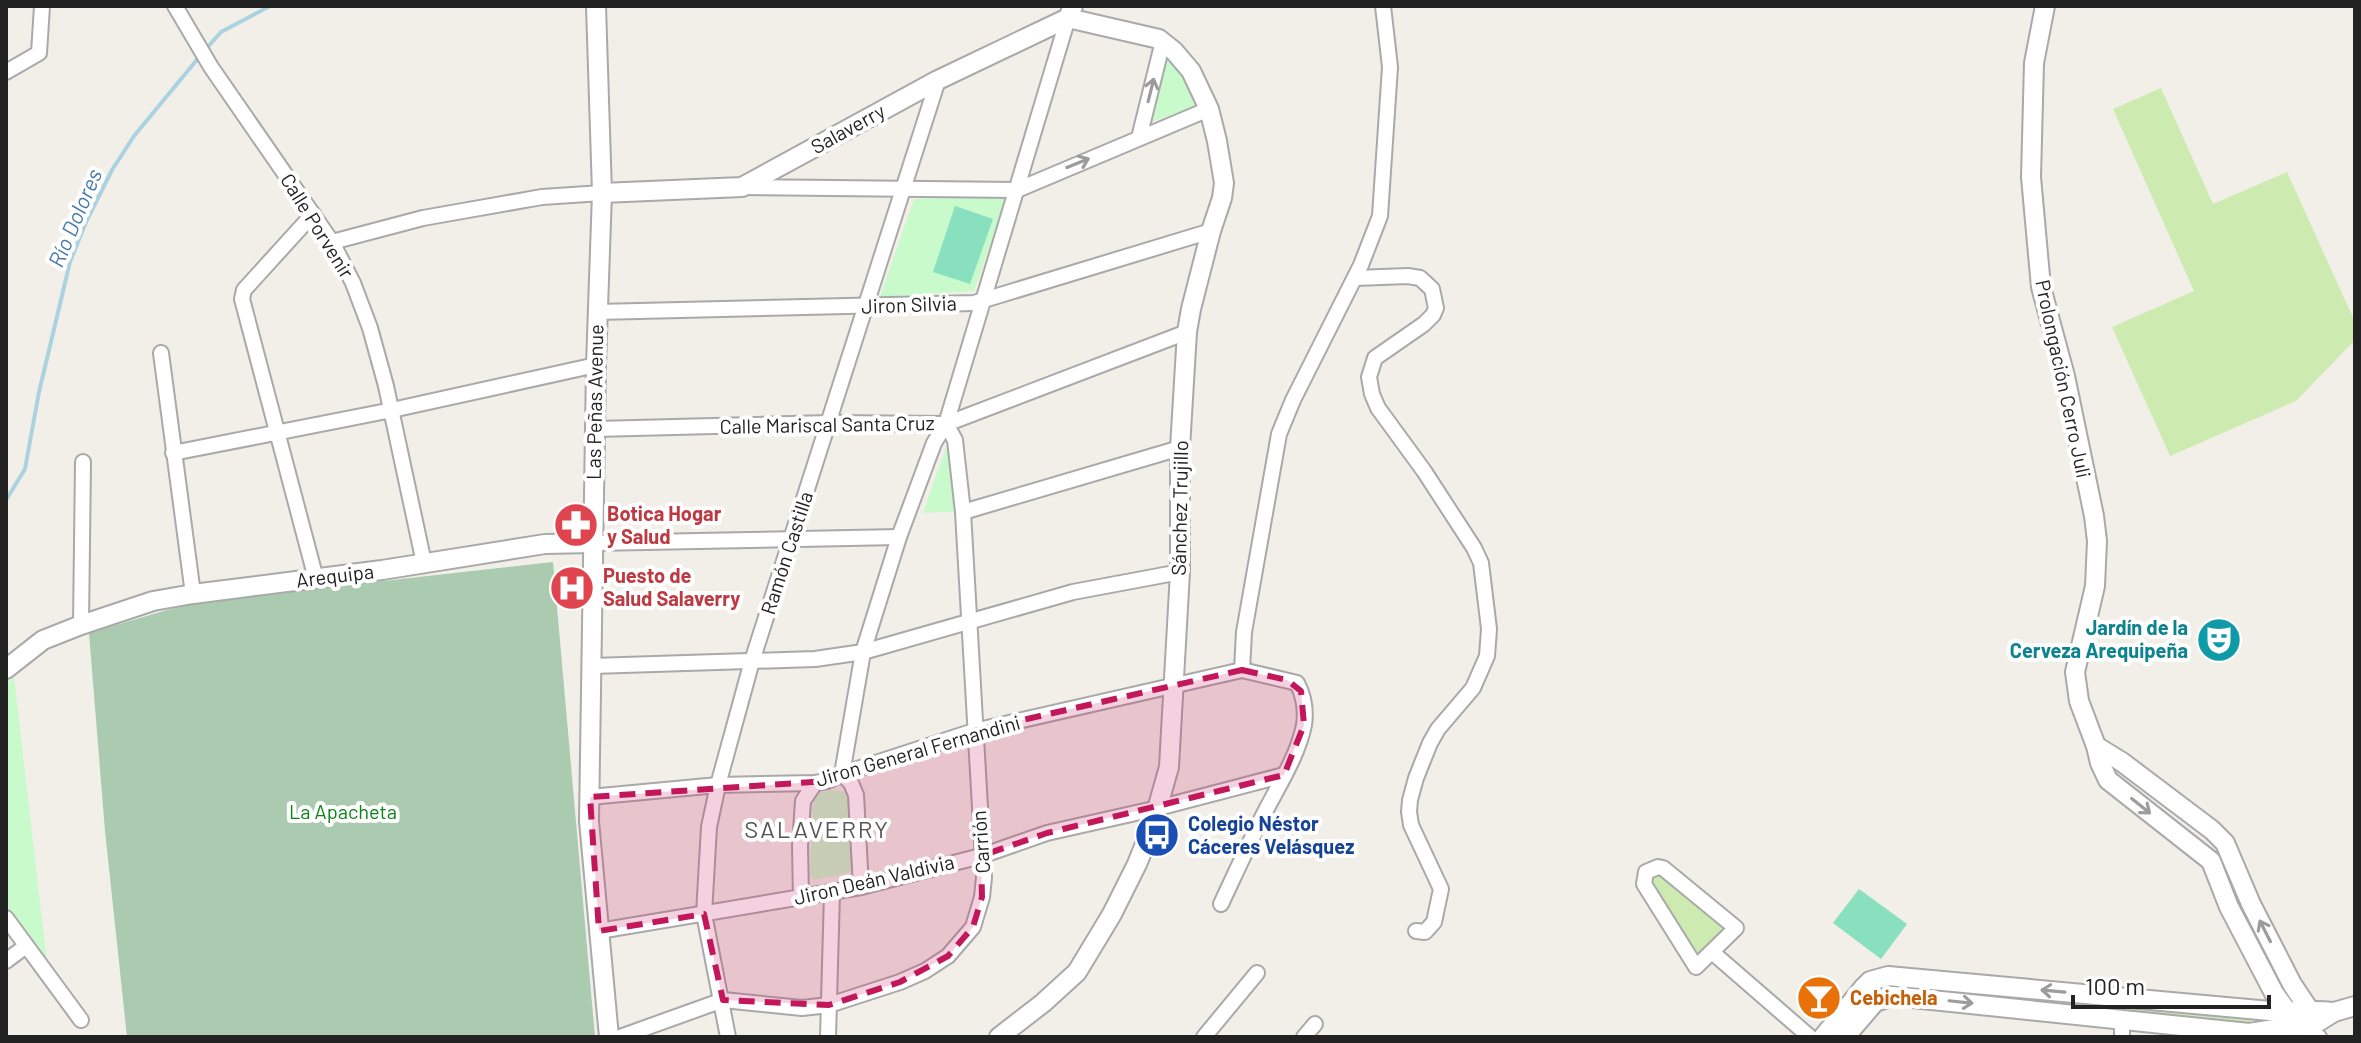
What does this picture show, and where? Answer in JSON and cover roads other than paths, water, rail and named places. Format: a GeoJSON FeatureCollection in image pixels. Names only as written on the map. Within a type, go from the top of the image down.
{"type":"FeatureCollection","features":[{"type":"Feature","properties":{"kind":"street"},"geometry":{"type":"LineString","coordinates":[[6,72],[39,53],[42,6]]}},
{"type":"Feature","properties":{"kind":"street","name":"Calle Porvenir"},"geometry":{"type":"LineString","coordinates":[[175,6],[211,67],[332,242],[353,283],[370,328],[392,410],[424,563]]}},
{"type":"Feature","properties":{"kind":"street","name":"Las Peñas Avenue"},"geometry":{"type":"LineString","coordinates":[[596,6],[602,193],[597,312],[590,797],[591,845],[609,1037]]}},
{"type":"Feature","properties":{"kind":"street"},"geometry":{"type":"LineString","coordinates":[[1221,904],[1293,757],[1304,725],[1305,713],[1297,683],[1242,670],[1244,632],[1275,447],[1293,400],[1355,278],[1380,216],[1390,67],[1383,6]]}},
{"type":"Feature","properties":{"kind":"street","name":"Prolongación Cerro Juli"},"geometry":{"type":"LineString","coordinates":[[2045,6],[2034,63],[2031,177],[2041,287],[2065,376],[2097,541],[2095,586],[2075,672],[2079,701],[2108,780],[2211,861],[2229,907],[2274,993],[2293,1019]]}},
{"type":"Feature","properties":{"kind":"street"},"geometry":{"type":"LineString","coordinates":[[861,887],[856,795],[851,783],[842,774],[863,652],[899,537],[934,443],[946,424],[1071,12],[1163,41],[1139,138]]}},
{"type":"Feature","properties":{"kind":"street","name":"Salaverry"},"geometry":{"type":"LineString","coordinates":[[602,193],[742,187],[938,80],[1071,12]]}},
{"type":"Feature","properties":{"kind":"street","name":"Sánchez Trujillo"},"geometry":{"type":"LineString","coordinates":[[999,1037],[1077,972],[1137,864],[1169,767],[1180,572],[1180,448],[1187,332],[1224,183],[1209,109],[1191,71],[1163,41]]}},
{"type":"Feature","properties":{"kind":"street","name":"Ramón Castilla"},"geometry":{"type":"LineString","coordinates":[[728,1037],[704,914],[709,827],[718,785],[752,661],[938,80]]}},
{"type":"Feature","properties":{"kind":"street"},"geometry":{"type":"LineString","coordinates":[[742,187],[1017,190],[1209,109]]}},
{"type":"Feature","properties":{"kind":"street"},"geometry":{"type":"LineString","coordinates":[[332,242],[423,218],[542,197],[602,193]]}},
{"type":"Feature","properties":{"kind":"street"},"geometry":{"type":"LineString","coordinates":[[313,214],[244,290],[242,299],[316,579]]}},
{"type":"Feature","properties":{"kind":"street","name":"Jiron Silvia"},"geometry":{"type":"LineString","coordinates":[[597,312],[974,303],[1211,231]]}},
{"type":"Feature","properties":{"kind":"street"},"geometry":{"type":"LineString","coordinates":[[1355,278],[1408,276],[1420,278],[1432,289],[1436,308],[1433,315],[1375,358],[1369,377],[1370,386],[1378,408],[1474,548],[1481,563],[1489,629],[1487,656],[1473,688],[1430,743],[1410,800],[1411,825],[1441,889],[1434,922],[1425,932],[1416,931]]}},
{"type":"Feature","properties":{"kind":"street","name":"Calle Mariscal Santa Cruz"},"geometry":{"type":"LineString","coordinates":[[595,429],[829,423],[946,424],[1187,332]]}},
{"type":"Feature","properties":{"kind":"street"},"geometry":{"type":"LineString","coordinates":[[161,353],[193,594]]}},
{"type":"Feature","properties":{"kind":"street"},"geometry":{"type":"LineString","coordinates":[[173,453],[392,410],[596,365]]}},
{"type":"Feature","properties":{"kind":"street","name":"Carrión"},"geometry":{"type":"LineString","coordinates":[[620,1037],[723,1000],[802,1008],[829,1005],[925,971],[948,956],[973,927],[984,877],[963,512],[955,440],[946,424]]}},
{"type":"Feature","properties":{"kind":"street"},"geometry":{"type":"LineString","coordinates":[[963,512],[1180,448]]}},
{"type":"Feature","properties":{"kind":"street"},"geometry":{"type":"LineString","coordinates":[[81,625],[83,462]]}},
{"type":"Feature","properties":{"kind":"street"},"geometry":{"type":"LineString","coordinates":[[593,543],[899,537]]}},
{"type":"Feature","properties":{"kind":"street","name":"Arequipa"},"geometry":{"type":"LineString","coordinates":[[6,669],[43,640],[153,601],[545,544],[593,543]]}},
{"type":"Feature","properties":{"kind":"street"},"geometry":{"type":"LineString","coordinates":[[592,666],[815,659],[863,652],[1073,592],[1180,572]]}},
{"type":"Feature","properties":{"kind":"street","name":"Jiron General Fernandini"},"geometry":{"type":"LineString","coordinates":[[590,797],[718,785],[827,781],[974,731],[1242,670]]}},
{"type":"Feature","properties":{"kind":"street"},"geometry":{"type":"LineString","coordinates":[[2096,746],[2122,762],[2225,843],[2251,904],[2292,984],[2320,1023]]}},
{"type":"Feature","properties":{"kind":"street","name":"Jiron Deán Valdivia"},"geometry":{"type":"LineString","coordinates":[[599,931],[861,887],[981,856],[1047,833],[1284,775]]}},
{"type":"Feature","properties":{"kind":"street"},"geometry":{"type":"LineString","coordinates":[[801,897],[803,801],[815,783]]}},
{"type":"Feature","properties":{"kind":"street"},"geometry":{"type":"LineString","coordinates":[[1663,868],[1736,928],[1712,952],[1696,967],[1644,884],[1646,872],[1663,868]]}},
{"type":"Feature","properties":{"kind":"street"},"geometry":{"type":"LineString","coordinates":[[828,1037],[832,893]]}},
{"type":"Feature","properties":{"kind":"street"},"geometry":{"type":"LineString","coordinates":[[6,918],[81,1020]]}},
{"type":"Feature","properties":{"kind":"street"},"geometry":{"type":"LineString","coordinates":[[6,961],[26,946]]}},
{"type":"Feature","properties":{"kind":"street"},"geometry":{"type":"LineString","coordinates":[[1712,952],[1810,1037]]}},
{"type":"Feature","properties":{"kind":"street"},"geometry":{"type":"LineString","coordinates":[[1204,1037],[1257,973]]}},
{"type":"Feature","properties":{"kind":"street"},"geometry":{"type":"LineString","coordinates":[[1823,1037],[1870,981],[1888,976],[2320,1023],[2355,1006]]}},
{"type":"Feature","properties":{"kind":"street"},"geometry":{"type":"LineString","coordinates":[[1845,1037],[1875,1002],[1893,996],[2122,1028],[2246,1035],[2293,1019]]}},
{"type":"Feature","properties":{"kind":"street"},"geometry":{"type":"LineString","coordinates":[[1304,1037],[1315,1024]]}},
{"type":"Feature","properties":{"kind":"waterway","name":"Río Dolores"},"geometry":{"type":"LineString","coordinates":[[206,49],[221,32],[270,6]]}},
{"type":"Feature","properties":{"kind":"waterway","name":"Río Dolores"},"geometry":{"type":"LineString","coordinates":[[6,500],[25,469],[39,392],[70,262],[86,222],[112,170],[134,136],[200,56]]}},
{"type":"Feature","properties":{"kind":"place","name":"Botica Hogar y Salud"},"geometry":{"type":"Point","coordinates":[576,525]}},
{"type":"Feature","properties":{"kind":"place","name":"Puesto de Salud Salaverry"},"geometry":{"type":"Point","coordinates":[572,588]}},
{"type":"Feature","properties":{"kind":"place","name":"Jardín de la Cerveza Arequipeña"},"geometry":{"type":"Point","coordinates":[2219,640]}},
{"type":"Feature","properties":{"kind":"place","name":"Colegio Néstor Cáceres Velásquez"},"geometry":{"type":"Point","coordinates":[1157,835]}},
{"type":"Feature","properties":{"kind":"place","name":"Cebichela"},"geometry":{"type":"Point","coordinates":[1819,998]}},
{"type":"Feature","properties":{"kind":"district","name":"SALAVERRY"},"geometry":{"type":"Point","coordinates":[817,830]}},
{"type":"Feature","properties":{"kind":"park label","name":"La Apacheta"},"geometry":{"type":"Point","coordinates":[343,812]}}]}
